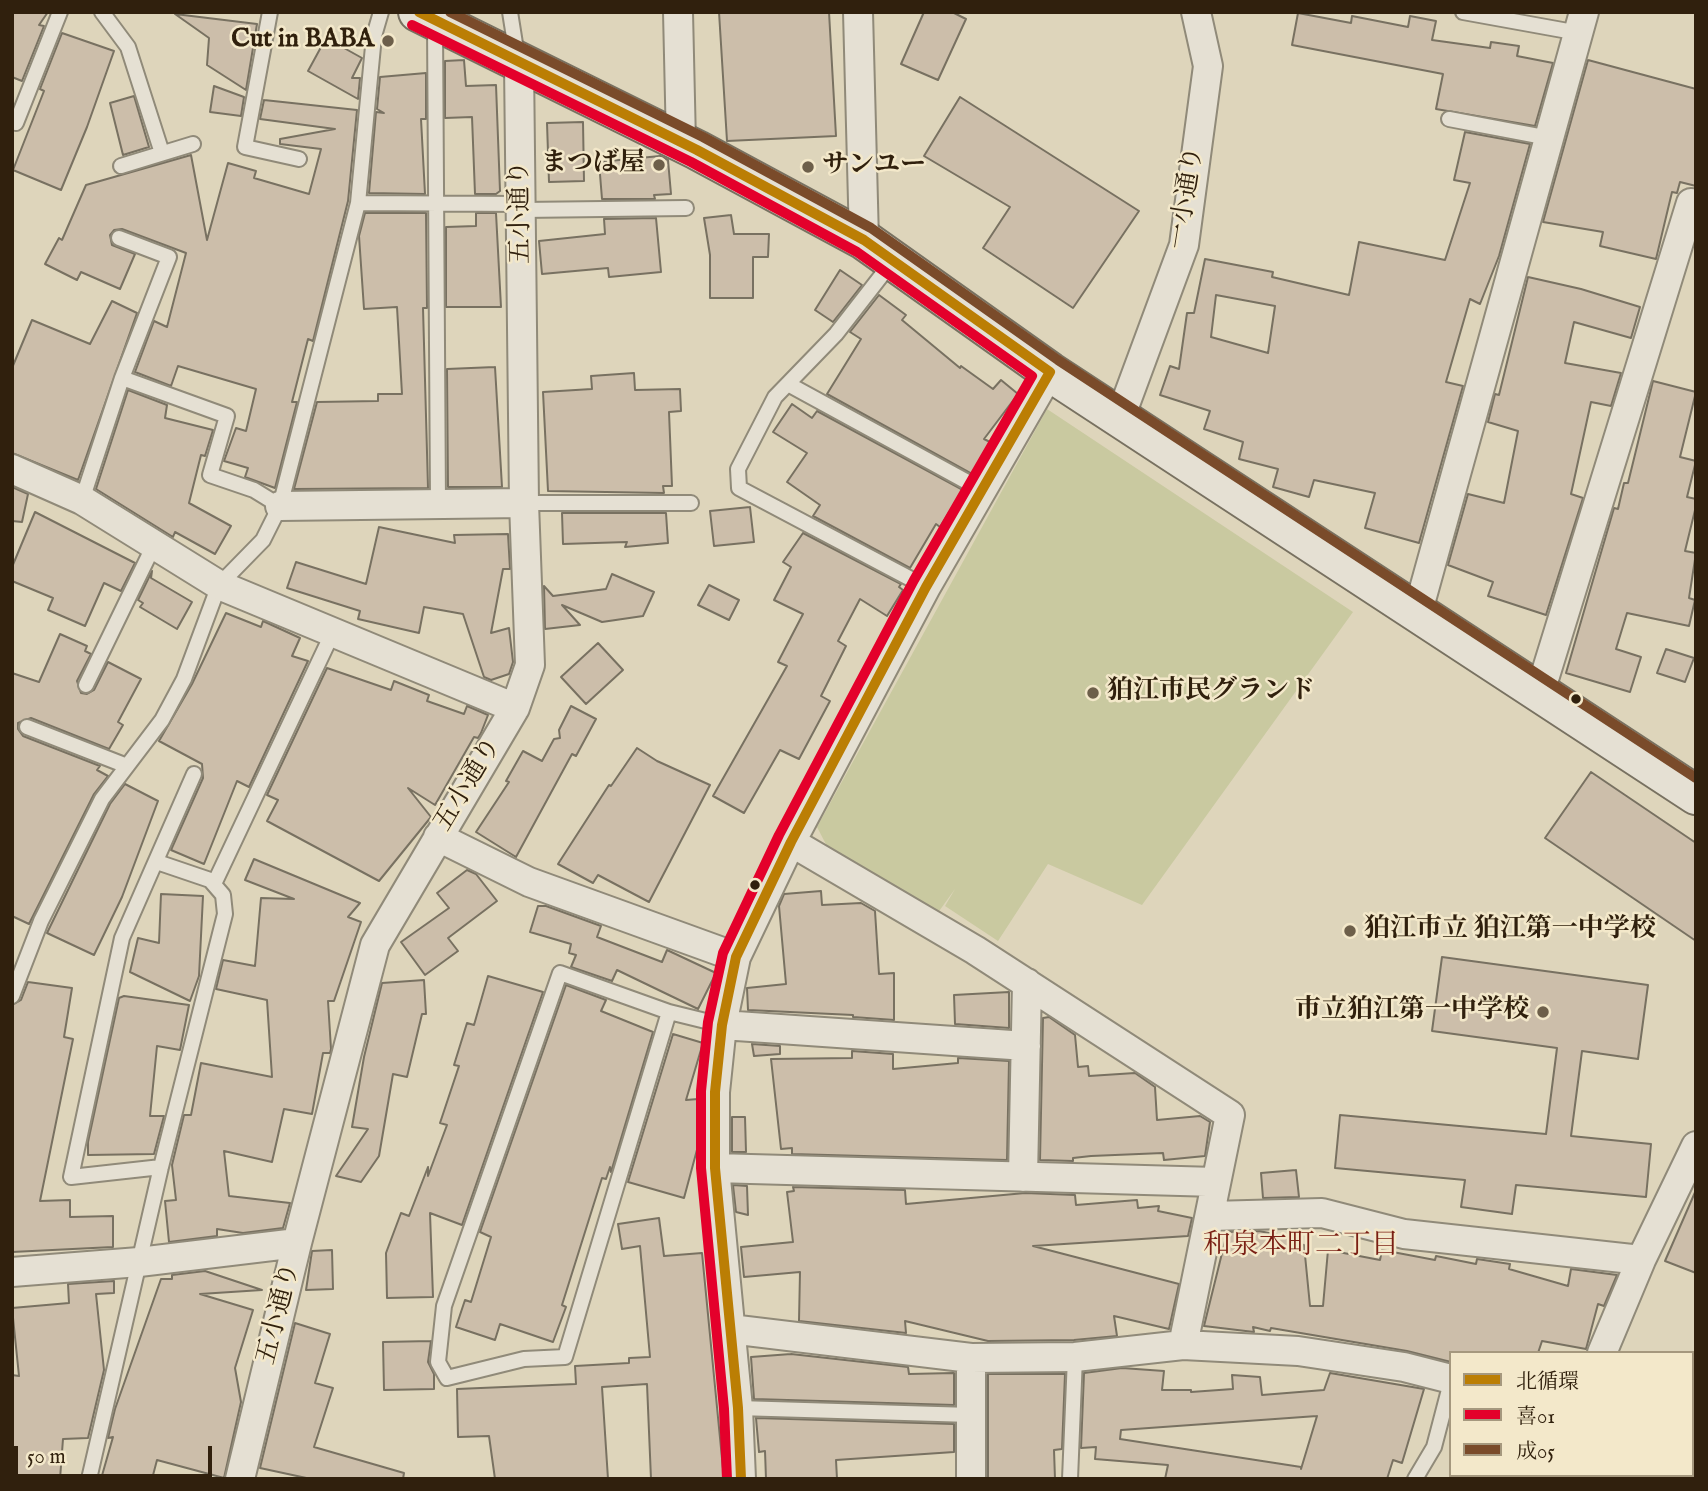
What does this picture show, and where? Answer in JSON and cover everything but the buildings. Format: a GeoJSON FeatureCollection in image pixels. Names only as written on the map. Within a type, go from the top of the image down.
{"type":"FeatureCollection","features":[{"type":"Feature","properties":{"kind":"street"},"geometry":{"type":"LineString","coordinates":[[678,12],[681,143]]}},
{"type":"Feature","properties":{"kind":"street"},"geometry":{"type":"LineString","coordinates":[[858,12],[878,251]]}},
{"type":"Feature","properties":{"kind":"street","name":"一小通り"},"geometry":{"type":"LineString","coordinates":[[1120,418],[1184,245],[1208,66],[1196,12]]}},
{"type":"Feature","properties":{"kind":"street"},"geometry":{"type":"LineString","coordinates":[[426,16],[681,143],[878,251],[1050,372],[1696,795]]}},
{"type":"Feature","properties":{"kind":"street"},"geometry":{"type":"LineString","coordinates":[[1418,611],[1582,22]]}},
{"type":"Feature","properties":{"kind":"street","name":"五小通り"},"geometry":{"type":"LineString","coordinates":[[243,1478],[297,1243],[375,945],[515,708],[530,664],[524,503],[519,64]]}},
{"type":"Feature","properties":{"kind":"street"},"geometry":{"type":"LineString","coordinates":[[1540,692],[1691,202],[1696,204]]}},
{"type":"Feature","properties":{"kind":"street"},"geometry":{"type":"LineString","coordinates":[[741,1479],[738,1408],[715,1168],[715,1092],[722,1025],[736,957],[791,842],[926,587],[1050,372]]}},
{"type":"Feature","properties":{"kind":"street"},"geometry":{"type":"LineString","coordinates":[[12,469],[82,500],[219,585],[515,708]]}},
{"type":"Feature","properties":{"kind":"street"},"geometry":{"type":"LineString","coordinates":[[280,506],[524,503]]}},
{"type":"Feature","properties":{"kind":"street"},"geometry":{"type":"LineString","coordinates":[[438,837],[529,882],[736,957]]}},
{"type":"Feature","properties":{"kind":"street"},"geometry":{"type":"LineString","coordinates":[[791,842],[1027,983],[1230,1115],[1183,1345]]}},
{"type":"Feature","properties":{"kind":"street"},"geometry":{"type":"LineString","coordinates":[[1023,1177],[1027,983]]}},
{"type":"Feature","properties":{"kind":"street"},"geometry":{"type":"LineString","coordinates":[[722,1025],[1026,1046]]}},
{"type":"Feature","properties":{"kind":"street"},"geometry":{"type":"LineString","coordinates":[[1603,1351],[1641,1260],[1696,1146]]}},
{"type":"Feature","properties":{"kind":"street"},"geometry":{"type":"LineString","coordinates":[[715,1168],[1216,1182]]}},
{"type":"Feature","properties":{"kind":"street"},"geometry":{"type":"LineString","coordinates":[[1211,1216],[1322,1213],[1404,1234],[1641,1260]]}},
{"type":"Feature","properties":{"kind":"street"},"geometry":{"type":"LineString","coordinates":[[12,1272],[139,1262],[297,1243]]}},
{"type":"Feature","properties":{"kind":"street"},"geometry":{"type":"LineString","coordinates":[[730,1329],[971,1358],[1075,1357],[1183,1345],[1298,1351],[1404,1367],[1449,1380]]}},
{"type":"Feature","properties":{"kind":"street"},"geometry":{"type":"LineString","coordinates":[[971,1358],[971,1479]]}},
{"type":"Feature","properties":{"kind":"lane"},"geometry":{"type":"LineString","coordinates":[[16,123],[60,12]]}},
{"type":"Feature","properties":{"kind":"lane"},"geometry":{"type":"LineString","coordinates":[[102,12],[128,47],[162,153]]}},
{"type":"Feature","properties":{"kind":"lane"},"geometry":{"type":"LineString","coordinates":[[270,12],[245,147],[299,159]]}},
{"type":"Feature","properties":{"kind":"lane"},"geometry":{"type":"LineString","coordinates":[[12,996],[41,921],[102,799],[162,720],[184,679],[219,585],[263,540],[280,506],[358,203],[374,36],[381,12]]}},
{"type":"Feature","properties":{"kind":"lane"},"geometry":{"type":"LineString","coordinates":[[510,12],[519,64]]}},
{"type":"Feature","properties":{"kind":"lane"},"geometry":{"type":"LineString","coordinates":[[1463,12],[1582,22]]}},
{"type":"Feature","properties":{"kind":"lane"},"geometry":{"type":"LineString","coordinates":[[426,16],[436,205],[438,503]]}},
{"type":"Feature","properties":{"kind":"lane"},"geometry":{"type":"LineString","coordinates":[[1449,119],[1549,138]]}},
{"type":"Feature","properties":{"kind":"lane"},"geometry":{"type":"LineString","coordinates":[[121,166],[193,144]]}},
{"type":"Feature","properties":{"kind":"lane"},"geometry":{"type":"LineString","coordinates":[[358,203],[686,208]]}},
{"type":"Feature","properties":{"kind":"lane"},"geometry":{"type":"LineString","coordinates":[[82,500],[122,378],[169,257],[118,238]]}},
{"type":"Feature","properties":{"kind":"lane"},"geometry":{"type":"LineString","coordinates":[[878,251],[836,334],[775,397],[737,468],[738,488],[926,587]]}},
{"type":"Feature","properties":{"kind":"lane"},"geometry":{"type":"LineString","coordinates":[[122,378],[227,416],[210,475],[254,490],[280,506]]}},
{"type":"Feature","properties":{"kind":"lane"},"geometry":{"type":"LineString","coordinates":[[788,384],[982,490]]}},
{"type":"Feature","properties":{"kind":"lane"},"geometry":{"type":"LineString","coordinates":[[524,503],[691,503]]}},
{"type":"Feature","properties":{"kind":"lane"},"geometry":{"type":"LineString","coordinates":[[86,685],[154,545]]}},
{"type":"Feature","properties":{"kind":"lane"},"geometry":{"type":"LineString","coordinates":[[214,884],[332,634]]}},
{"type":"Feature","properties":{"kind":"lane"},"geometry":{"type":"LineString","coordinates":[[27,727],[127,766]]}},
{"type":"Feature","properties":{"kind":"lane"},"geometry":{"type":"LineString","coordinates":[[161,1167],[71,1177],[122,938],[194,774]]}},
{"type":"Feature","properties":{"kind":"lane"},"geometry":{"type":"LineString","coordinates":[[89,1479],[161,1167],[225,914],[223,895],[214,884],[156,862]]}},
{"type":"Feature","properties":{"kind":"lane"},"geometry":{"type":"LineString","coordinates":[[669,1012],[565,1357],[524,1359],[447,1378],[438,1362],[444,1306],[560,972],[669,1012],[722,1025]]}},
{"type":"Feature","properties":{"kind":"lane"},"geometry":{"type":"LineString","coordinates":[[1070,1479],[1075,1357]]}},
{"type":"Feature","properties":{"kind":"lane"},"geometry":{"type":"LineString","coordinates":[[1415,1479],[1434,1447],[1449,1389]]}},
{"type":"Feature","properties":{"kind":"lane"},"geometry":{"type":"LineString","coordinates":[[738,1408],[971,1415]]}},
{"type":"Feature","properties":{"kind":"green space","name":"狛江市民グランド"},"geometry":{"type":"Polygon","coordinates":[[[1047,409],[1353,612],[1142,905],[1048,864],[998,941],[945,906],[955,889],[937,914],[831,854],[817,827],[1047,409]]]}},
{"type":"Feature","properties":{"kind":"transit line","name":"北循環"},"geometry":{"type":"LineString","coordinates":[[419,12],[697,150],[864,240],[1050,372],[926,587],[791,842],[736,957],[722,1025],[715,1092],[715,1168],[738,1408],[741,1479]]}},
{"type":"Feature","properties":{"kind":"transit line","name":"成05"},"geometry":{"type":"LineString","coordinates":[[450,12],[703,137],[871,228],[1058,360],[1696,778]]}},
{"type":"Feature","properties":{"kind":"transit line","name":"喜01"},"geometry":{"type":"LineString","coordinates":[[412,25],[691,162],[857,252],[1032,376],[914,580],[779,835],[723,953],[708,1022],[701,1091],[701,1168],[724,1409],[727,1479]]}},
{"type":"Feature","properties":{"kind":"place","name":"Cut in BABA"},"geometry":{"type":"Point","coordinates":[388,41]}},
{"type":"Feature","properties":{"kind":"place","name":"まつば屋"},"geometry":{"type":"Point","coordinates":[659,165]}},
{"type":"Feature","properties":{"kind":"place","name":"サンユー"},"geometry":{"type":"Point","coordinates":[808,167]}},
{"type":"Feature","properties":{"kind":"place","name":"狛江市民グランド"},"geometry":{"type":"Point","coordinates":[1093,693]}},
{"type":"Feature","properties":{"kind":"place","name":"狛江市立 狛江第一中学校"},"geometry":{"type":"Point","coordinates":[1350,931]}},
{"type":"Feature","properties":{"kind":"place","name":"市立狛江第一中学校"},"geometry":{"type":"Point","coordinates":[1543,1012]}},
{"type":"Feature","properties":{"kind":"district","name":"和泉本町二丁目"},"geometry":{"type":"Point","coordinates":[1301,1247]}}]}
